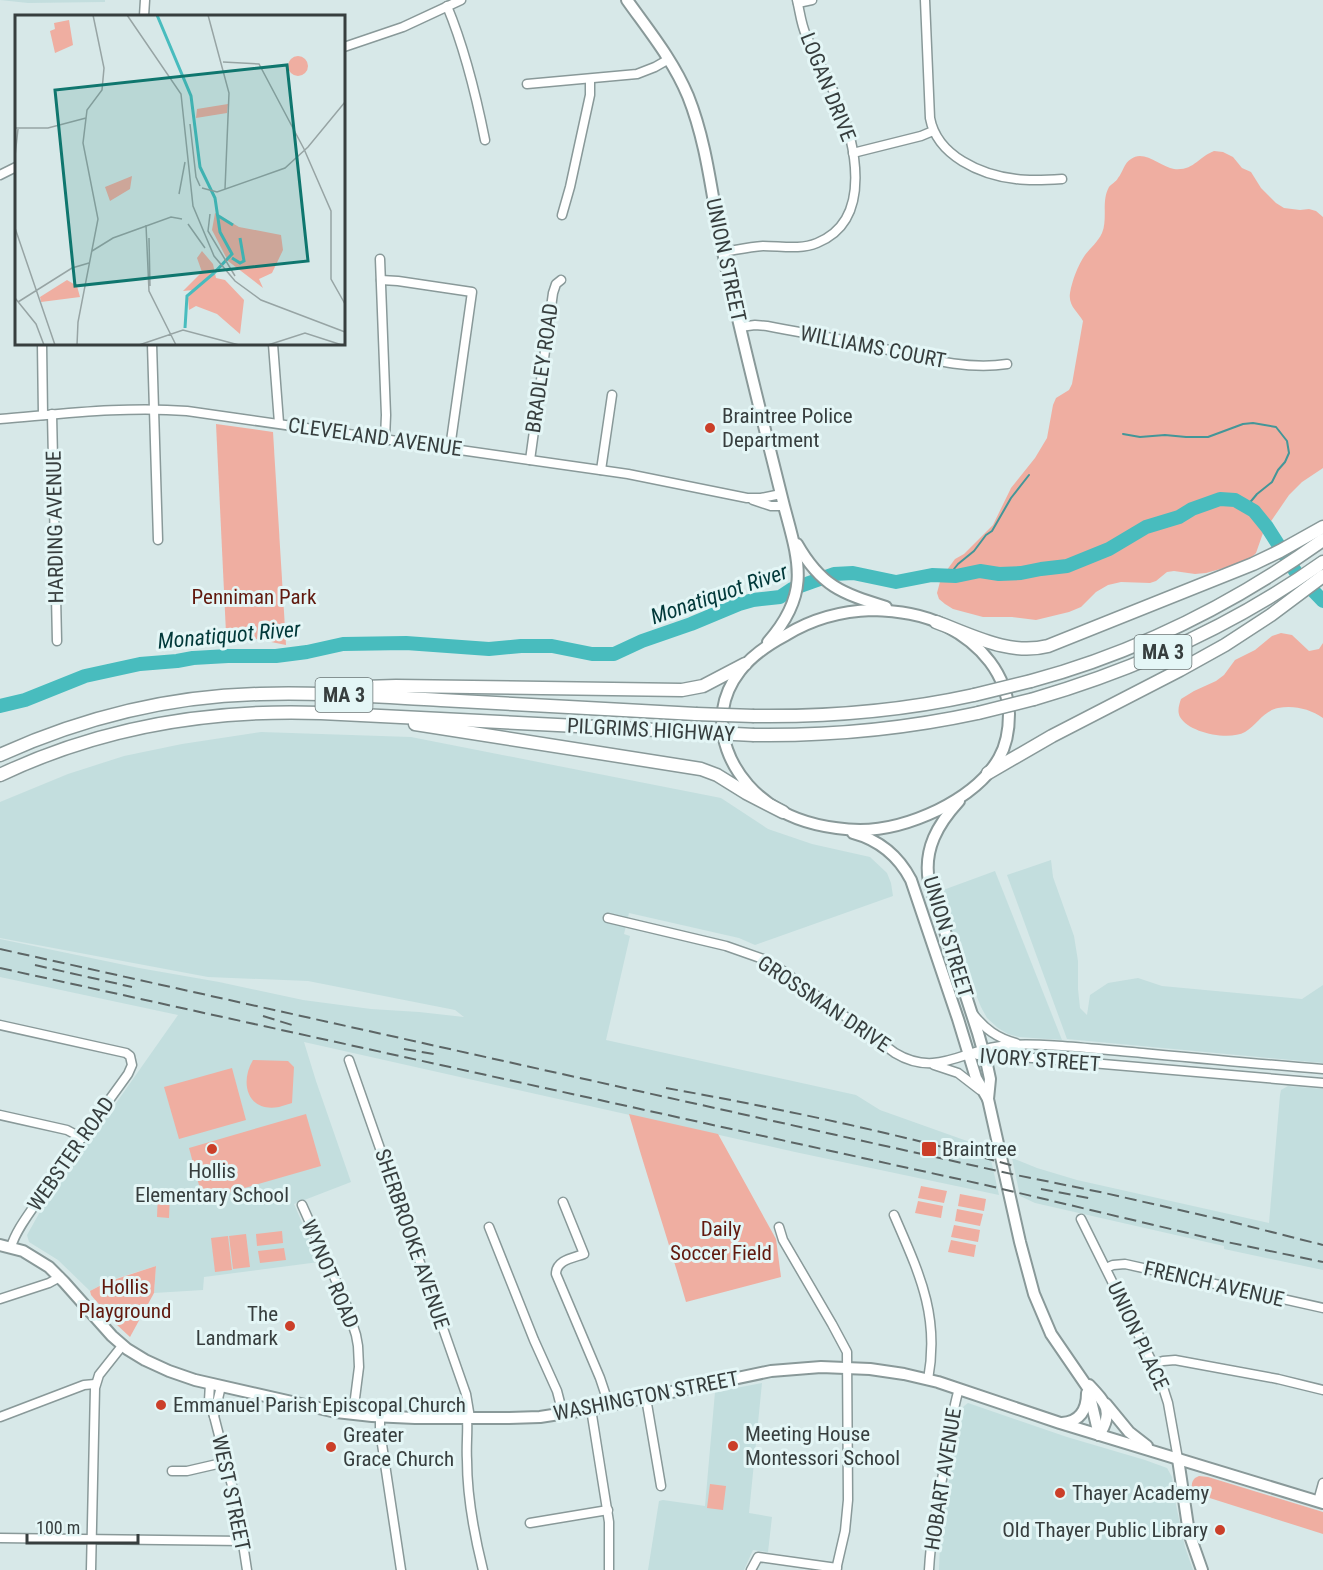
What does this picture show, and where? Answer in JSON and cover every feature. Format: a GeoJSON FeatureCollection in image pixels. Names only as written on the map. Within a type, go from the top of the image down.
{"type":"FeatureCollection","features":[{"type":"Feature","properties":{"kind":"highway"},"geometry":{"type":"LineString","coordinates":[[936,622],[1007,648],[1025,650],[1042,648],[1263,560],[1323,527]]}},
{"type":"Feature","properties":{"kind":"highway","name":"PILGRIMS HIGHWAY"},"geometry":{"type":"LineString","coordinates":[[0,755],[70,728],[123,712],[190,700],[258,694],[329,695],[754,716],[808,716],[868,712],[928,704],[1030,681],[1140,643],[1196,617],[1273,573],[1323,540]]}},
{"type":"Feature","properties":{"kind":"highway"},"geometry":{"type":"LineString","coordinates":[[988,773],[1052,736],[1243,634],[1292,600],[1321,570]]}},
{"type":"Feature","properties":{"kind":"highway","name":"PILGRIMS HIGHWAY"},"geometry":{"type":"LineString","coordinates":[[0,775],[41,757],[119,732],[206,716],[254,712],[348,714],[754,735],[802,735],[918,724],[978,713],[1034,699],[1100,678],[1163,652],[1321,570]]}},
{"type":"Feature","properties":{"kind":"highway"},"geometry":{"type":"LineString","coordinates":[[258,694],[383,686],[682,690],[708,684],[745,664]]}},
{"type":"Feature","properties":{"kind":"highway"},"geometry":{"type":"LineString","coordinates":[[348,714],[695,768],[717,775],[783,812]]}},
{"type":"Feature","properties":{"kind":"main road","name":"UNION STREET"},"geometry":{"type":"LineString","coordinates":[[627,0],[669,59],[688,96],[700,132],[740,327],[793,535],[798,570],[797,591],[789,614],[756,655]]}},
{"type":"Feature","properties":{"kind":"main road","name":"UNION STREET"},"geometry":{"type":"LineString","coordinates":[[793,535],[812,567],[825,581],[837,589],[879,605],[909,613]]}},
{"type":"Feature","properties":{"kind":"main road"},"geometry":{"type":"LineString","coordinates":[[863,610],[909,613],[936,622],[962,636],[977,648],[994,667],[1003,682],[1008,707],[1008,733],[1003,750],[988,773],[973,787],[940,809],[919,819],[901,825],[870,830],[832,828],[809,823],[783,812],[761,798],[745,782],[733,765],[724,742],[723,726],[725,702],[732,682],[745,664],[794,630],[832,616],[863,610]]}},
{"type":"Feature","properties":{"kind":"main road","name":"UNION STREET"},"geometry":{"type":"LineString","coordinates":[[973,787],[950,811],[937,830],[930,847],[927,864],[931,892],[984,1052],[990,1079],[986,1096]]}},
{"type":"Feature","properties":{"kind":"main road","name":"UNION STREET"},"geometry":{"type":"LineString","coordinates":[[832,828],[855,833],[876,842],[892,854],[904,868],[916,892],[975,1078],[986,1096],[1030,1283],[1056,1342],[1090,1394],[1100,1436]]}},
{"type":"Feature","properties":{"kind":"main road","name":"WASHINGTON STREET"},"geometry":{"type":"LineString","coordinates":[[6,1246],[38,1259],[60,1277],[107,1331],[122,1346],[140,1358],[195,1380],[331,1410],[380,1417],[521,1418],[609,1406],[771,1371],[811,1367],[893,1372],[959,1389],[1100,1436],[1320,1502]]}},
{"type":"Feature","properties":{"kind":"main road","name":"UNION STREET"},"geometry":{"type":"LineString","coordinates":[[1075,1369],[1129,1432],[1155,1452]]}},
{"type":"Feature","properties":{"kind":"main road"},"geometry":{"type":"LineString","coordinates":[[1060,1423],[1074,1421],[1085,1409],[1086,1389],[1075,1369]]}},
{"type":"Feature","properties":{"kind":"main road"},"geometry":{"type":"LineString","coordinates":[[1100,1436],[1107,1418],[1103,1400]]}},
{"type":"Feature","properties":{"kind":"main road"},"geometry":{"type":"LineString","coordinates":[[1178,1459],[1189,1533],[1202,1570]]}},
{"type":"Feature","properties":{"kind":"street"},"geometry":{"type":"LineString","coordinates":[[144,15],[145,0]]}},
{"type":"Feature","properties":{"kind":"street"},"geometry":{"type":"LineString","coordinates":[[345,47],[404,27],[460,0]]}},
{"type":"Feature","properties":{"kind":"street"},"geometry":{"type":"LineString","coordinates":[[798,2],[812,0]]}},
{"type":"Feature","properties":{"kind":"street"},"geometry":{"type":"LineString","coordinates":[[925,0],[930,118],[933,130],[941,143],[963,161],[998,176],[1016,179],[1062,179]]}},
{"type":"Feature","properties":{"kind":"street","name":"LOGAN DRIVE"},"geometry":{"type":"LineString","coordinates":[[723,252],[753,247],[804,246],[818,243],[831,235],[845,220],[854,199],[856,182],[853,153],[843,113],[805,33],[798,2]]}},
{"type":"Feature","properties":{"kind":"street"},"geometry":{"type":"LineString","coordinates":[[447,6],[475,90],[485,140]]}},
{"type":"Feature","properties":{"kind":"street"},"geometry":{"type":"LineString","coordinates":[[526,84],[637,74],[669,59]]}},
{"type":"Feature","properties":{"kind":"street"},"geometry":{"type":"LineString","coordinates":[[562,215],[590,95],[590,78]]}},
{"type":"Feature","properties":{"kind":"street"},"geometry":{"type":"LineString","coordinates":[[853,153],[921,136],[933,130]]}},
{"type":"Feature","properties":{"kind":"street"},"geometry":{"type":"LineString","coordinates":[[0,175],[15,168]]}},
{"type":"Feature","properties":{"kind":"street"},"geometry":{"type":"LineString","coordinates":[[380,259],[385,439]]}},
{"type":"Feature","properties":{"kind":"street"},"geometry":{"type":"LineString","coordinates":[[381,280],[471,292],[450,448]]}},
{"type":"Feature","properties":{"kind":"street","name":"BRADLEY ROAD"},"geometry":{"type":"LineString","coordinates":[[530,460],[553,293],[556,284],[561,280]]}},
{"type":"Feature","properties":{"kind":"street","name":"WILLIAMS COURT"},"geometry":{"type":"LineString","coordinates":[[740,327],[767,326],[860,343],[959,365],[984,367],[1007,364]]}},
{"type":"Feature","properties":{"kind":"street","name":"HARDING AVENUE"},"geometry":{"type":"LineString","coordinates":[[42,345],[48,415],[57,640]]}},
{"type":"Feature","properties":{"kind":"street"},"geometry":{"type":"LineString","coordinates":[[152,345],[158,540]]}},
{"type":"Feature","properties":{"kind":"street"},"geometry":{"type":"LineString","coordinates":[[273,345],[279,423]]}},
{"type":"Feature","properties":{"kind":"street"},"geometry":{"type":"LineString","coordinates":[[601,470],[612,395]]}},
{"type":"Feature","properties":{"kind":"street","name":"CLEVELAND AVENUE"},"geometry":{"type":"LineString","coordinates":[[0,419],[113,410],[197,412],[660,479],[747,498],[771,506],[784,506]]}},
{"type":"Feature","properties":{"kind":"street","name":"CLEVELAND AVENUE"},"geometry":{"type":"LineString","coordinates":[[747,498],[781,494]]}},
{"type":"Feature","properties":{"kind":"street","name":"GROSSMAN DRIVE"},"geometry":{"type":"LineString","coordinates":[[608,918],[726,946],[763,959],[783,971],[895,1053],[909,1060],[928,1064],[940,1063],[969,1055]]}},
{"type":"Feature","properties":{"kind":"street"},"geometry":{"type":"LineString","coordinates":[[970,1010],[994,1035],[1028,1045]]}},
{"type":"Feature","properties":{"kind":"street","name":"WEBSTER ROAD"},"geometry":{"type":"LineString","coordinates":[[0,1025],[126,1053],[132,1061],[128,1074],[6,1246]]}},
{"type":"Feature","properties":{"kind":"street","name":"IVORY STREET"},"geometry":{"type":"LineString","coordinates":[[969,1055],[1008,1045],[1028,1045],[1323,1069]]}},
{"type":"Feature","properties":{"kind":"street","name":"IVORY STREET"},"geometry":{"type":"LineString","coordinates":[[984,1052],[1323,1083]]}},
{"type":"Feature","properties":{"kind":"street"},"geometry":{"type":"LineString","coordinates":[[1056,1060],[1137,1062],[1136,1056],[1127,1052]]}},
{"type":"Feature","properties":{"kind":"street","name":"SHERBROOKE AVENUE"},"geometry":{"type":"LineString","coordinates":[[350,1060],[466,1394],[469,1418],[466,1461],[468,1486],[483,1570]]}},
{"type":"Feature","properties":{"kind":"street"},"geometry":{"type":"LineString","coordinates":[[928,1064],[958,1073],[986,1096]]}},
{"type":"Feature","properties":{"kind":"street"},"geometry":{"type":"LineString","coordinates":[[0,1115],[67,1130],[82,1138]]}},
{"type":"Feature","properties":{"kind":"street"},"geometry":{"type":"LineString","coordinates":[[563,1202],[584,1254],[561,1262],[556,1271],[609,1406]]}},
{"type":"Feature","properties":{"kind":"street","name":"WYNOT ROAD"},"geometry":{"type":"LineString","coordinates":[[302,1205],[345,1301],[356,1335],[359,1367],[353,1414]]}},
{"type":"Feature","properties":{"kind":"street"},"geometry":{"type":"LineString","coordinates":[[894,1215],[918,1272],[930,1314],[932,1351],[928,1380]]}},
{"type":"Feature","properties":{"kind":"street","name":"UNION PLACE"},"geometry":{"type":"LineString","coordinates":[[1081,1219],[1154,1364],[1166,1394],[1178,1459]]}},
{"type":"Feature","properties":{"kind":"street"},"geometry":{"type":"LineString","coordinates":[[489,1227],[557,1391],[563,1414]]}},
{"type":"Feature","properties":{"kind":"street"},"geometry":{"type":"LineString","coordinates":[[751,1570],[758,1557],[836,1569],[847,1507],[848,1368],[845,1348],[783,1240],[779,1227]]}},
{"type":"Feature","properties":{"kind":"street","name":"FRENCH AVENUE"},"geometry":{"type":"LineString","coordinates":[[1106,1268],[1120,1264],[1129,1265],[1323,1308]]}},
{"type":"Feature","properties":{"kind":"street"},"geometry":{"type":"LineString","coordinates":[[0,1299],[49,1284],[60,1277]]}},
{"type":"Feature","properties":{"kind":"street"},"geometry":{"type":"LineString","coordinates":[[91,1570],[95,1384],[101,1371],[122,1346]]}},
{"type":"Feature","properties":{"kind":"street"},"geometry":{"type":"LineString","coordinates":[[1154,1364],[1175,1360],[1278,1379],[1323,1390]]}},
{"type":"Feature","properties":{"kind":"street","name":"WEST STREET"},"geometry":{"type":"LineString","coordinates":[[210,1383],[208,1401],[237,1503],[247,1570]]}},
{"type":"Feature","properties":{"kind":"street"},"geometry":{"type":"LineString","coordinates":[[0,1417],[84,1385],[95,1384]]}},
{"type":"Feature","properties":{"kind":"street","name":"WEST STREET"},"geometry":{"type":"LineString","coordinates":[[214,1416],[221,1386]]}},
{"type":"Feature","properties":{"kind":"street","name":"HOBART AVENUE"},"geometry":{"type":"LineString","coordinates":[[929,1570],[934,1518],[959,1389]]}},
{"type":"Feature","properties":{"kind":"street"},"geometry":{"type":"LineString","coordinates":[[646,1398],[661,1486]]}},
{"type":"Feature","properties":{"kind":"street"},"geometry":{"type":"LineString","coordinates":[[591,1409],[608,1510],[609,1570]]}},
{"type":"Feature","properties":{"kind":"street"},"geometry":{"type":"LineString","coordinates":[[380,1417],[380,1431],[401,1570]]}},
{"type":"Feature","properties":{"kind":"street"},"geometry":{"type":"LineString","coordinates":[[172,1471],[187,1471],[226,1462]]}},
{"type":"Feature","properties":{"kind":"street"},"geometry":{"type":"LineString","coordinates":[[1320,1502],[1323,1483]]}},
{"type":"Feature","properties":{"kind":"street"},"geometry":{"type":"LineString","coordinates":[[530,1523],[608,1510]]}},
{"type":"Feature","properties":{"kind":"street"},"geometry":{"type":"LineString","coordinates":[[0,1538],[243,1541]]}},
{"type":"Feature","properties":{"kind":"shaded area"},"geometry":{"type":"Polygon","coordinates":[[[0,0],[105,0],[105,2],[28,3],[0,0]]]}},
{"type":"Feature","properties":{"kind":"shaded area"},"geometry":{"type":"Polygon","coordinates":[[[261,732],[411,737],[721,798],[768,829],[812,844],[870,857],[887,873],[893,896],[755,945],[739,938],[629,913],[624,934],[630,936],[606,1040],[856,1095],[880,1110],[989,1151],[999,1195],[795,1152],[304,1042],[351,1182],[294,1204],[319,1262],[204,1277],[203,1290],[154,1293],[156,1266],[108,1281],[90,1291],[58,1260],[29,1242],[27,1235],[41,1210],[178,1015],[0,977],[0,939],[303,1000],[371,1009],[464,1017],[455,1010],[308,981],[208,977],[0,938],[0,802],[68,774],[124,756],[182,744],[261,732]]]}},
{"type":"Feature","properties":{"kind":"shaded area"},"geometry":{"type":"Polygon","coordinates":[[[1051,860],[1053,877],[1074,936],[1078,961],[1080,1008],[1087,1015],[1090,995],[1108,983],[1138,978],[1162,986],[1302,999],[1323,985],[1323,1063],[1067,1039],[1007,875],[1051,860]]]}},
{"type":"Feature","properties":{"kind":"shaded area"},"geometry":{"type":"Polygon","coordinates":[[[995,871],[1062,1040],[1008,1034],[987,1018],[935,893],[995,871]]]}},
{"type":"Feature","properties":{"kind":"shaded area"},"geometry":{"type":"Polygon","coordinates":[[[1288,1086],[1323,1089],[1323,1270],[1224,1249],[1224,1246],[1035,1203],[1020,1196],[1012,1158],[1077,1180],[1269,1223],[1280,1095],[1281,1090],[1288,1086]]]}},
{"type":"Feature","properties":{"kind":"shaded area","name":"Meeting House Montessori School"},"geometry":{"type":"Polygon","coordinates":[[[762,1383],[749,1513],[772,1517],[768,1552],[753,1550],[744,1570],[648,1570],[659,1501],[705,1506],[715,1392],[762,1383]]]}},
{"type":"Feature","properties":{"kind":"shaded area","name":"Thayer Academy"},"geometry":{"type":"Polygon","coordinates":[[[968,1403],[1167,1468],[1172,1477],[1185,1547],[1193,1570],[939,1570],[943,1517],[961,1409],[968,1403]]]}},
{"type":"Feature","properties":{"kind":"green space"},"geometry":{"type":"Polygon","coordinates":[[[1214,151],[1233,157],[1242,168],[1251,172],[1261,188],[1276,203],[1284,208],[1309,209],[1323,217],[1323,468],[1302,482],[1289,495],[1263,533],[1256,553],[1238,564],[1206,573],[1167,572],[1150,583],[1121,582],[1108,585],[1096,592],[1081,607],[1036,620],[983,617],[953,609],[939,599],[937,593],[941,578],[955,559],[964,554],[993,525],[1011,488],[1035,458],[1047,438],[1056,398],[1069,390],[1072,384],[1083,321],[1072,305],[1070,293],[1080,263],[1104,228],[1105,198],[1109,187],[1127,163],[1136,156],[1147,157],[1169,168],[1181,169],[1191,166],[1214,151]]]}},
{"type":"Feature","properties":{"kind":"green space","name":"Penniman Park"},"geometry":{"type":"Polygon","coordinates":[[[216,424],[273,432],[286,645],[226,633],[216,424]]]}},
{"type":"Feature","properties":{"kind":"green space"},"geometry":{"type":"Polygon","coordinates":[[[1281,633],[1292,635],[1309,651],[1319,649],[1323,643],[1323,718],[1302,708],[1278,708],[1268,712],[1245,732],[1229,736],[1210,734],[1185,723],[1179,712],[1181,699],[1216,681],[1224,675],[1235,660],[1255,650],[1272,636],[1281,633]]]}},
{"type":"Feature","properties":{"kind":"green space"},"geometry":{"type":"Polygon","coordinates":[[[253,1060],[288,1061],[294,1067],[292,1103],[268,1108],[253,1101],[247,1087],[247,1078],[253,1060]]]}},
{"type":"Feature","properties":{"kind":"green space"},"geometry":{"type":"Polygon","coordinates":[[[232,1068],[246,1120],[179,1139],[164,1087],[232,1068]]]}},
{"type":"Feature","properties":{"kind":"green space"},"geometry":{"type":"Polygon","coordinates":[[[306,1114],[321,1166],[203,1200],[189,1148],[306,1114]]]}},
{"type":"Feature","properties":{"kind":"green space","name":"Daily Soccer Field"},"geometry":{"type":"Polygon","coordinates":[[[629,1114],[718,1134],[776,1239],[781,1277],[686,1302],[629,1114]]]}},
{"type":"Feature","properties":{"kind":"green space"},"geometry":{"type":"Polygon","coordinates":[[[921,1186],[947,1191],[944,1203],[918,1198],[921,1186]]]}},
{"type":"Feature","properties":{"kind":"green space"},"geometry":{"type":"Polygon","coordinates":[[[158,1192],[170,1193],[169,1218],[157,1217],[158,1192]]]}},
{"type":"Feature","properties":{"kind":"green space"},"geometry":{"type":"Polygon","coordinates":[[[960,1194],[986,1199],[984,1211],[958,1206],[960,1194]]]}},
{"type":"Feature","properties":{"kind":"green space"},"geometry":{"type":"Polygon","coordinates":[[[918,1201],[943,1206],[941,1218],[915,1213],[918,1201]]]}},
{"type":"Feature","properties":{"kind":"green space"},"geometry":{"type":"Polygon","coordinates":[[[957,1209],[983,1214],[980,1226],[955,1221],[957,1209]]]}},
{"type":"Feature","properties":{"kind":"green space"},"geometry":{"type":"Polygon","coordinates":[[[954,1225],[980,1230],[978,1242],[951,1237],[954,1225]]]}},
{"type":"Feature","properties":{"kind":"green space"},"geometry":{"type":"Polygon","coordinates":[[[282,1231],[283,1243],[257,1246],[256,1234],[282,1231]]]}},
{"type":"Feature","properties":{"kind":"green space"},"geometry":{"type":"Polygon","coordinates":[[[246,1234],[250,1267],[233,1269],[229,1236],[246,1234]]]}},
{"type":"Feature","properties":{"kind":"green space"},"geometry":{"type":"Polygon","coordinates":[[[228,1236],[232,1270],[215,1272],[211,1238],[228,1236]]]}},
{"type":"Feature","properties":{"kind":"green space"},"geometry":{"type":"Polygon","coordinates":[[[951,1240],[976,1245],[974,1257],[948,1252],[951,1240]]]}},
{"type":"Feature","properties":{"kind":"green space"},"geometry":{"type":"Polygon","coordinates":[[[284,1248],[286,1260],[260,1263],[258,1251],[284,1248]]]}},
{"type":"Feature","properties":{"kind":"green space","name":"Hollis Playground"},"geometry":{"type":"Polygon","coordinates":[[[156,1266],[154,1293],[130,1337],[116,1324],[90,1291],[107,1282],[156,1266]]]}},
{"type":"Feature","properties":{"kind":"green space"},"geometry":{"type":"Polygon","coordinates":[[[1199,1476],[1323,1512],[1323,1534],[1197,1494],[1193,1491],[1192,1484],[1193,1480],[1199,1476]]]}},
{"type":"Feature","properties":{"kind":"green space"},"geometry":{"type":"Polygon","coordinates":[[[710,1484],[726,1486],[723,1510],[707,1508],[710,1484]]]}},
{"type":"Feature","properties":{"kind":"waterway"},"geometry":{"type":"LineString","coordinates":[[1123,434],[1140,437],[1165,435],[1208,437],[1243,424],[1253,423],[1276,427],[1287,441],[1289,453],[1272,482],[1247,506]]}},
{"type":"Feature","properties":{"kind":"waterway"},"geometry":{"type":"LineString","coordinates":[[951,577],[958,564],[974,551],[992,531],[1011,498],[1029,475]]}},
{"type":"Feature","properties":{"kind":"waterway","name":"Monatiquot River"},"geometry":{"type":"LineString","coordinates":[[0,706],[25,700],[85,676],[140,664],[193,658],[276,656],[343,644],[406,643],[489,649],[552,646],[592,654],[614,654],[739,604],[780,597],[792,589],[834,574],[853,573],[896,582],[932,575],[956,576],[980,571],[999,574],[1021,573],[1067,566],[1109,549],[1146,527],[1179,517],[1192,509],[1220,499],[1235,500],[1254,511],[1297,574],[1323,601]]}},
{"type":"Feature","properties":{"kind":"railway"},"geometry":{"type":"LineString","coordinates":[[0,949],[1100,1192],[1323,1245]]}},
{"type":"Feature","properties":{"kind":"railway"},"geometry":{"type":"LineString","coordinates":[[35,965],[132,987]]}},
{"type":"Feature","properties":{"kind":"railway"},"geometry":{"type":"LineString","coordinates":[[0,968],[981,1184],[1217,1240],[1323,1262]]}},
{"type":"Feature","properties":{"kind":"railway"},"geometry":{"type":"LineString","coordinates":[[263,1016],[292,1025]]}},
{"type":"Feature","properties":{"kind":"railway"},"geometry":{"type":"LineString","coordinates":[[404,1049],[434,1054]]}},
{"type":"Feature","properties":{"kind":"railway"},"geometry":{"type":"LineString","coordinates":[[666,1088],[841,1123],[1014,1166]]}},
{"type":"Feature","properties":{"kind":"railway"},"geometry":{"type":"LineString","coordinates":[[1041,1189],[1094,1199]]}},
{"type":"Feature","properties":{"kind":"place","name":"Braintree Police Department"},"geometry":{"type":"Point","coordinates":[710,428]}},
{"type":"Feature","properties":{"kind":"place","name":"Hollis Elementary School"},"geometry":{"type":"Point","coordinates":[212,1149]}},
{"type":"Feature","properties":{"kind":"place","name":"Braintree"},"geometry":{"type":"Point","coordinates":[929,1149]}},
{"type":"Feature","properties":{"kind":"place","name":"The Landmark"},"geometry":{"type":"Point","coordinates":[290,1326]}},
{"type":"Feature","properties":{"kind":"place","name":"Emmanuel Parish Episcopal Church"},"geometry":{"type":"Point","coordinates":[161,1405]}},
{"type":"Feature","properties":{"kind":"place","name":"Meeting House Montessori School"},"geometry":{"type":"Point","coordinates":[733,1446]}},
{"type":"Feature","properties":{"kind":"place","name":"Greater Grace Church"},"geometry":{"type":"Point","coordinates":[331,1447]}},
{"type":"Feature","properties":{"kind":"place","name":"Thayer Academy"},"geometry":{"type":"Point","coordinates":[1060,1493]}},
{"type":"Feature","properties":{"kind":"place","name":"Old Thayer Public Library"},"geometry":{"type":"Point","coordinates":[1220,1530]}}]}
